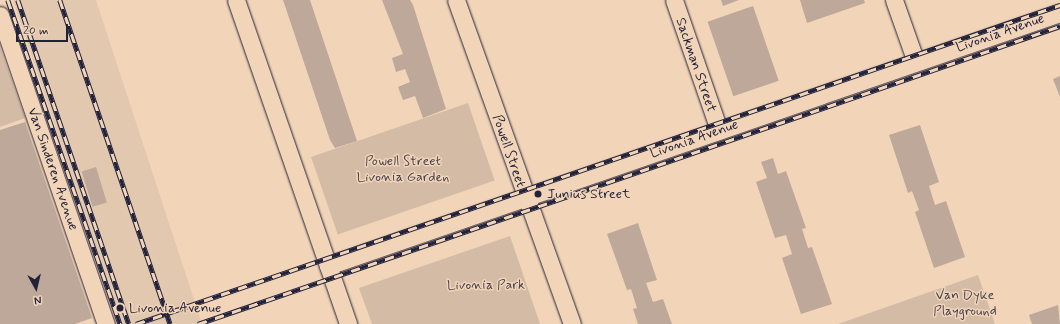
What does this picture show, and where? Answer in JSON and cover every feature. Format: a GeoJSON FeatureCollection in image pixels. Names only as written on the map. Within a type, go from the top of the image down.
{"type":"FeatureCollection","features":[{"type":"Feature","properties":{"kind":"street"},"geometry":{"type":"LineString","coordinates":[[236,0],[348,324]]}},
{"type":"Feature","properties":{"kind":"street","name":"Powell Street"},"geometry":{"type":"LineString","coordinates":[[456,0],[572,324]]}},
{"type":"Feature","properties":{"kind":"street","name":"Sackman Street"},"geometry":{"type":"LineString","coordinates":[[674,0],[718,130]]}},
{"type":"Feature","properties":{"kind":"street"},"geometry":{"type":"LineString","coordinates":[[894,0],[916,62]]}},
{"type":"Feature","properties":{"kind":"street","name":"Livonia Avenue"},"geometry":{"type":"LineString","coordinates":[[328,266],[525,196],[1060,13]]}},
{"type":"Feature","properties":{"kind":"street","name":"Van Sinderen Avenue"},"geometry":{"type":"LineString","coordinates":[[0,14],[106,324]]}},
{"type":"Feature","properties":{"kind":"shaded area"},"geometry":{"type":"Polygon","coordinates":[[[13,0],[96,0],[202,324],[121,324],[13,0]]]}},
{"type":"Feature","properties":{"kind":"green space"},"geometry":{"type":"Polygon","coordinates":[[[0,47],[25,118],[0,127],[0,47]]]}},
{"type":"Feature","properties":{"kind":"green space","name":"Powell Street Livonia Garden"},"geometry":{"type":"Polygon","coordinates":[[[468,103],[495,181],[338,235],[311,157],[468,103]]]}},
{"type":"Feature","properties":{"kind":"green space","name":"Livonia Park"},"geometry":{"type":"Polygon","coordinates":[[[510,236],[540,324],[372,324],[359,288],[510,236]]]}},
{"type":"Feature","properties":{"kind":"green space","name":"Van Dyke Playground"},"geometry":{"type":"Polygon","coordinates":[[[978,275],[995,324],[838,324],[978,275]]]}},
{"type":"Feature","properties":{"kind":"building"},"geometry":{"type":"Polygon","coordinates":[[[283,0],[310,0],[357,141],[335,148],[330,140],[283,0]]]}},
{"type":"Feature","properties":{"kind":"building"},"geometry":{"type":"Polygon","coordinates":[[[382,0],[410,0],[413,5],[446,109],[423,118],[415,96],[403,100],[398,87],[410,82],[405,69],[396,72],[392,58],[403,54],[382,0]]]}},
{"type":"Feature","properties":{"kind":"building"},"geometry":{"type":"Polygon","coordinates":[[[721,0],[739,0],[723,6],[721,0]]]}},
{"type":"Feature","properties":{"kind":"building"},"geometry":{"type":"Polygon","coordinates":[[[800,0],[864,0],[865,3],[807,23],[800,0]]]}},
{"type":"Feature","properties":{"kind":"building"},"geometry":{"type":"Polygon","coordinates":[[[753,6],[779,81],[733,96],[708,22],[753,6]]]}},
{"type":"Feature","properties":{"kind":"building"},"geometry":{"type":"Polygon","coordinates":[[[1060,76],[1060,97],[1053,79],[1060,76]]]}},
{"type":"Feature","properties":{"kind":"building"},"geometry":{"type":"Polygon","coordinates":[[[25,122],[92,318],[75,324],[0,324],[0,130],[25,122]]]}},
{"type":"Feature","properties":{"kind":"building"},"geometry":{"type":"Polygon","coordinates":[[[920,125],[939,182],[929,186],[935,205],[946,201],[965,257],[934,268],[915,212],[919,210],[912,191],[908,193],[889,135],[920,125]]]}},
{"type":"Feature","properties":{"kind":"building"},"geometry":{"type":"Polygon","coordinates":[[[773,158],[778,174],[786,171],[806,228],[802,229],[808,248],[812,247],[832,304],[801,314],[782,258],[792,254],[786,235],[775,238],[756,182],[767,178],[761,162],[773,158]]]}},
{"type":"Feature","properties":{"kind":"building"},"geometry":{"type":"Polygon","coordinates":[[[96,167],[107,202],[92,207],[82,171],[96,167]]]}},
{"type":"Feature","properties":{"kind":"building"},"geometry":{"type":"Polygon","coordinates":[[[638,223],[657,280],[646,283],[653,302],[663,299],[672,324],[638,324],[633,309],[637,308],[631,289],[627,290],[607,234],[638,223]]]}},
{"type":"Feature","properties":{"kind":"building"},"geometry":{"type":"Polygon","coordinates":[[[1058,305],[1060,324],[1032,324],[1029,315],[1058,305]]]}},
{"type":"Feature","properties":{"kind":"railway"},"geometry":{"type":"LineString","coordinates":[[8,0],[120,324]]}},
{"type":"Feature","properties":{"kind":"railway"},"geometry":{"type":"LineString","coordinates":[[18,0],[129,324]]}},
{"type":"Feature","properties":{"kind":"railway"},"geometry":{"type":"LineString","coordinates":[[60,0],[170,324]]}},
{"type":"Feature","properties":{"kind":"railway"},"geometry":{"type":"LineString","coordinates":[[136,324],[1060,5]]}},
{"type":"Feature","properties":{"kind":"railway"},"geometry":{"type":"LineString","coordinates":[[198,324],[1060,26]]}},
{"type":"Feature","properties":{"kind":"place","name":"Junius Street"},"geometry":{"type":"Point","coordinates":[538,194]}},
{"type":"Feature","properties":{"kind":"place","name":"Livonia Avenue"},"geometry":{"type":"Point","coordinates":[120,308]}}]}
